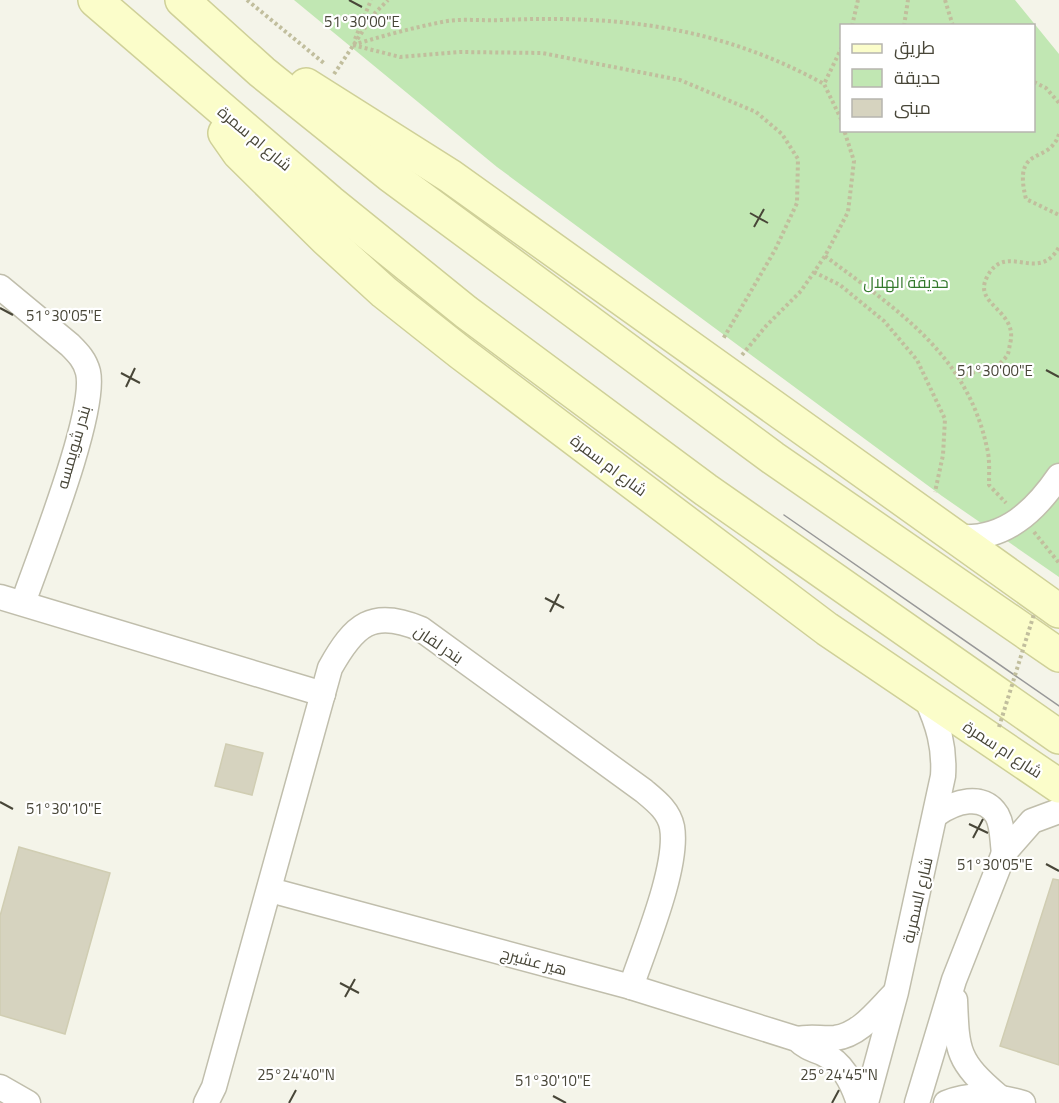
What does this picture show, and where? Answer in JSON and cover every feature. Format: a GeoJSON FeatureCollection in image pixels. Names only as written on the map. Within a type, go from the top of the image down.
{"type":"FeatureCollection","features":[{"type":"Feature","properties":{"kind":"street","name":"شارع ام سمرة"},"geometry":{"type":"LineString","coordinates":[[95,0],[330,202],[466,312],[706,490],[1059,737]]}},
{"type":"Feature","properties":{"kind":"street"},"geometry":{"type":"LineString","coordinates":[[182,0],[242,55],[390,175],[773,459],[1059,655]]}},
{"type":"Feature","properties":{"kind":"street"},"geometry":{"type":"LineString","coordinates":[[242,55],[310,87],[442,171],[959,537],[1042,601],[1047,613]]}},
{"type":"Feature","properties":{"kind":"street","name":"شارع ام سمرة"},"geometry":{"type":"LineString","coordinates":[[204,95],[239,153],[326,239],[384,292],[461,353],[818,622],[926,698],[1059,786]]}},
{"type":"Feature","properties":{"kind":"street","name":"بندر شويمسه"},"geometry":{"type":"LineString","coordinates":[[0,287],[70,345],[80,355],[88,374],[87,398],[81,429],[23,603]]}},
{"type":"Feature","properties":{"kind":"street"},"geometry":{"type":"LineString","coordinates":[[959,537],[983,536],[1024,519],[1059,476]]}},
{"type":"Feature","properties":{"kind":"street"},"geometry":{"type":"LineString","coordinates":[[0,597],[322,694]]}},
{"type":"Feature","properties":{"kind":"street","name":"بندر لفان"},"geometry":{"type":"LineString","coordinates":[[214,1099],[224,1043],[270,890],[330,668],[345,641],[368,623],[391,618],[421,628],[658,803],[666,813],[672,828],[671,856],[631,987]]}},
{"type":"Feature","properties":{"kind":"street","name":"شارع السمرية"},"geometry":{"type":"LineString","coordinates":[[866,1103],[896,992],[937,814],[944,759],[938,727],[926,698]]}},
{"type":"Feature","properties":{"kind":"street"},"geometry":{"type":"LineString","coordinates":[[937,814],[962,801],[972,801],[989,807],[996,813],[1000,823],[1004,853]]}},
{"type":"Feature","properties":{"kind":"street"},"geometry":{"type":"LineString","coordinates":[[917,1103],[954,980],[1004,853],[1032,821],[1059,811]]}},
{"type":"Feature","properties":{"kind":"street","name":"هير عشيرج"},"geometry":{"type":"LineString","coordinates":[[270,890],[631,987],[797,1039],[805,1047],[823,1054],[843,1068],[859,1103]]}},
{"type":"Feature","properties":{"kind":"street"},"geometry":{"type":"LineString","coordinates":[[954,980],[956,1038],[962,1056],[972,1074],[998,1096]]}},
{"type":"Feature","properties":{"kind":"street","name":"هير عشيرج"},"geometry":{"type":"LineString","coordinates":[[797,1039],[809,1036],[837,1038],[848,1034],[859,1028],[896,992]]}},
{"type":"Feature","properties":{"kind":"street"},"geometry":{"type":"LineString","coordinates":[[0,1088],[28,1103]]}},
{"type":"Feature","properties":{"kind":"street"},"geometry":{"type":"LineString","coordinates":[[946,1103],[965,1096],[998,1096],[1023,1103]]}},
{"type":"Feature","properties":{"kind":"path"},"geometry":{"type":"LineString","coordinates":[[353,45],[371,0]]}},
{"type":"Feature","properties":{"kind":"path"},"geometry":{"type":"LineString","coordinates":[[335,72],[375,13],[388,0]]}},
{"type":"Feature","properties":{"kind":"path"},"geometry":{"type":"LineString","coordinates":[[852,24],[858,0]]}},
{"type":"Feature","properties":{"kind":"path"},"geometry":{"type":"LineString","coordinates":[[904,24],[908,0]]}},
{"type":"Feature","properties":{"kind":"path"},"geometry":{"type":"LineString","coordinates":[[945,0],[952,24]]}},
{"type":"Feature","properties":{"kind":"path"},"geometry":{"type":"LineString","coordinates":[[353,45],[444,21],[551,16],[644,23],[696,34],[753,51],[793,67],[824,84],[840,118]]}},
{"type":"Feature","properties":{"kind":"path"},"geometry":{"type":"LineString","coordinates":[[353,45],[400,57],[460,52],[542,52],[680,80],[756,112],[782,134],[798,159],[797,204],[775,250],[720,346]]}},
{"type":"Feature","properties":{"kind":"path"},"geometry":{"type":"LineString","coordinates":[[824,84],[839,56]]}},
{"type":"Feature","properties":{"kind":"path"},"geometry":{"type":"LineString","coordinates":[[1035,82],[1047,88],[1059,103]]}},
{"type":"Feature","properties":{"kind":"path"},"geometry":{"type":"LineString","coordinates":[[739,359],[766,326],[801,291],[825,256],[848,212],[854,161],[845,132]]}},
{"type":"Feature","properties":{"kind":"path"},"geometry":{"type":"LineString","coordinates":[[1059,134],[1056,142],[1026,162],[1021,178],[1026,199],[1059,215]]}},
{"type":"Feature","properties":{"kind":"path"},"geometry":{"type":"LineString","coordinates":[[961,378],[967,374],[993,369],[1007,356],[1013,334],[1007,318],[993,307],[984,293],[986,277],[999,263],[1010,259],[1037,265],[1047,263],[1059,247]]}},
{"type":"Feature","properties":{"kind":"path"},"geometry":{"type":"LineString","coordinates":[[825,256],[911,321],[938,348],[961,378],[988,449],[989,485]]}},
{"type":"Feature","properties":{"kind":"path"},"geometry":{"type":"LineString","coordinates":[[814,272],[840,285],[884,321],[922,369],[945,419],[943,455],[930,517]]}},
{"type":"Feature","properties":{"kind":"path"},"geometry":{"type":"LineString","coordinates":[[999,727],[1047,613]]}},
{"type":"Feature","properties":{"kind":"green space","name":"حديقة الهلال"},"geometry":{"type":"Polygon","coordinates":[[[294,0],[1015,0],[1035,24],[840,24],[840,132],[1035,132],[1035,25],[1059,54],[1059,577],[942,496],[497,167],[294,0]]]}},
{"type":"Feature","properties":{"kind":"building"},"geometry":{"type":"Polygon","coordinates":[[[226,744],[263,753],[252,795],[215,786],[226,744]]]}},
{"type":"Feature","properties":{"kind":"building"},"geometry":{"type":"Polygon","coordinates":[[[19,847],[110,873],[65,1034],[0,1015],[0,916],[19,847]]]}},
{"type":"Feature","properties":{"kind":"building"},"geometry":{"type":"Polygon","coordinates":[[[1053,879],[1059,880],[1059,1065],[1000,1046],[1053,879]]]}},
{"type":"Feature","properties":{"kind":"tram line"},"geometry":{"type":"LineString","coordinates":[[784,515],[1059,706]]}}]}
